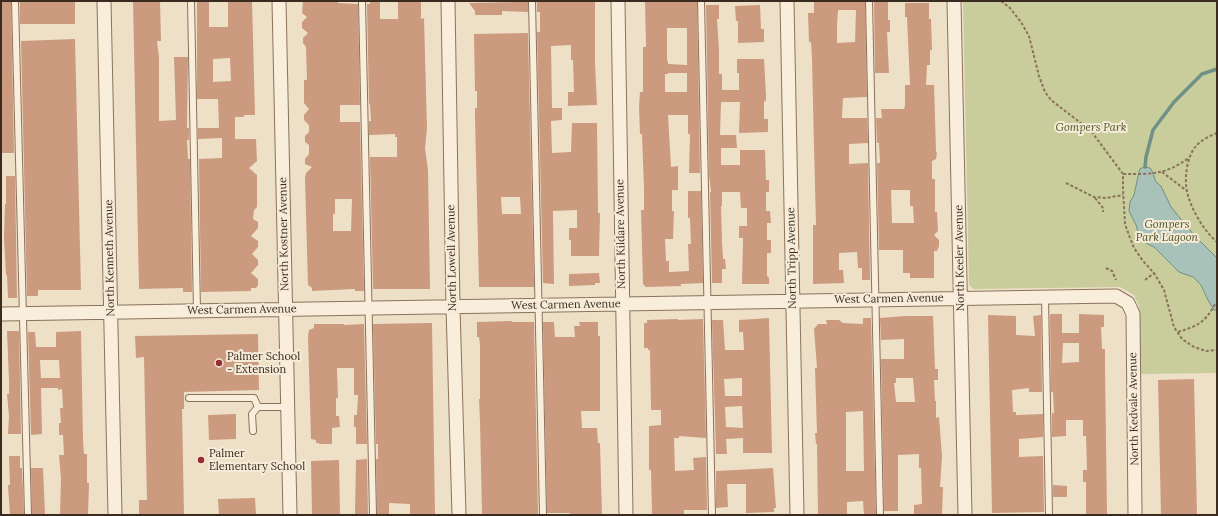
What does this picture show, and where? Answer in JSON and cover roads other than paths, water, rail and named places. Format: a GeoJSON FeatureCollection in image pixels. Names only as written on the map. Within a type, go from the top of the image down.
{"type":"FeatureCollection","features":[{"type":"Feature","properties":{"kind":"street","name":"North Kenneth Avenue"},"geometry":{"type":"LineString","coordinates":[[104,1],[116,515]]}},
{"type":"Feature","properties":{"kind":"street","name":"North Kostner Avenue"},"geometry":{"type":"LineString","coordinates":[[279,1],[290,515]]}},
{"type":"Feature","properties":{"kind":"street","name":"North Lowell Avenue"},"geometry":{"type":"LineString","coordinates":[[448,1],[453,306],[459,515]]}},
{"type":"Feature","properties":{"kind":"street","name":"North Kildare Avenue"},"geometry":{"type":"LineString","coordinates":[[618,1],[626,515]]}},
{"type":"Feature","properties":{"kind":"street","name":"North Tripp Avenue"},"geometry":{"type":"LineString","coordinates":[[787,1],[797,515]]}},
{"type":"Feature","properties":{"kind":"street","name":"North Keeler Avenue"},"geometry":{"type":"LineString","coordinates":[[954,1],[965,515]]}},
{"type":"Feature","properties":{"kind":"street","name":"West Carmen Avenue"},"geometry":{"type":"LineString","coordinates":[[1,314],[1116,296],[1128,303]]}},
{"type":"Feature","properties":{"kind":"street","name":"North Kedvale Avenue"},"geometry":{"type":"LineString","coordinates":[[1128,303],[1133,314],[1135,515]]}},
{"type":"Feature","properties":{"kind":"lane"},"geometry":{"type":"LineString","coordinates":[[15,1],[28,515]]}},
{"type":"Feature","properties":{"kind":"lane"},"geometry":{"type":"LineString","coordinates":[[191,1],[196,311]]}},
{"type":"Feature","properties":{"kind":"lane"},"geometry":{"type":"LineString","coordinates":[[362,1],[370,308],[373,515]]}},
{"type":"Feature","properties":{"kind":"lane"},"geometry":{"type":"LineString","coordinates":[[532,1],[543,515]]}},
{"type":"Feature","properties":{"kind":"lane"},"geometry":{"type":"LineString","coordinates":[[701,1],[712,515]]}},
{"type":"Feature","properties":{"kind":"lane"},"geometry":{"type":"LineString","coordinates":[[869,1],[880,515]]}},
{"type":"Feature","properties":{"kind":"lane"},"geometry":{"type":"LineString","coordinates":[[1044,297],[1049,515]]}},
{"type":"Feature","properties":{"kind":"lane"},"geometry":{"type":"LineString","coordinates":[[189,398],[254,398],[258,407]]}},
{"type":"Feature","properties":{"kind":"lane"},"geometry":{"type":"LineString","coordinates":[[253,431],[252,414],[258,407],[288,407]]}},
{"type":"Feature","properties":{"kind":"water"},"geometry":{"type":"Polygon","coordinates":[[[1145,167],[1150,168],[1152,171],[1156,182],[1161,186],[1171,207],[1194,235],[1217,258],[1217,310],[1214,310],[1201,285],[1193,277],[1179,272],[1154,247],[1146,243],[1139,236],[1136,225],[1129,211],[1130,202],[1134,195],[1140,169],[1145,167]]]}},
{"type":"Feature","properties":{"kind":"waterway"},"geometry":{"type":"LineString","coordinates":[[1145,167],[1153,130],[1174,102],[1202,74],[1217,69]]}},
{"type":"Feature","properties":{"kind":"place","name":"Palmer School - Extension"},"geometry":{"type":"Point","coordinates":[219,363]}},
{"type":"Feature","properties":{"kind":"place","name":"Palmer Elementary School"},"geometry":{"type":"Point","coordinates":[201,460]}},
{"type":"Feature","properties":{"kind":"park label","name":"Gompers Park"},"geometry":{"type":"Point","coordinates":[1091,128]}},
{"type":"Feature","properties":{"kind":"park label","name":"Gompers Park Lagoon"},"geometry":{"type":"Point","coordinates":[1167,231]}}]}
